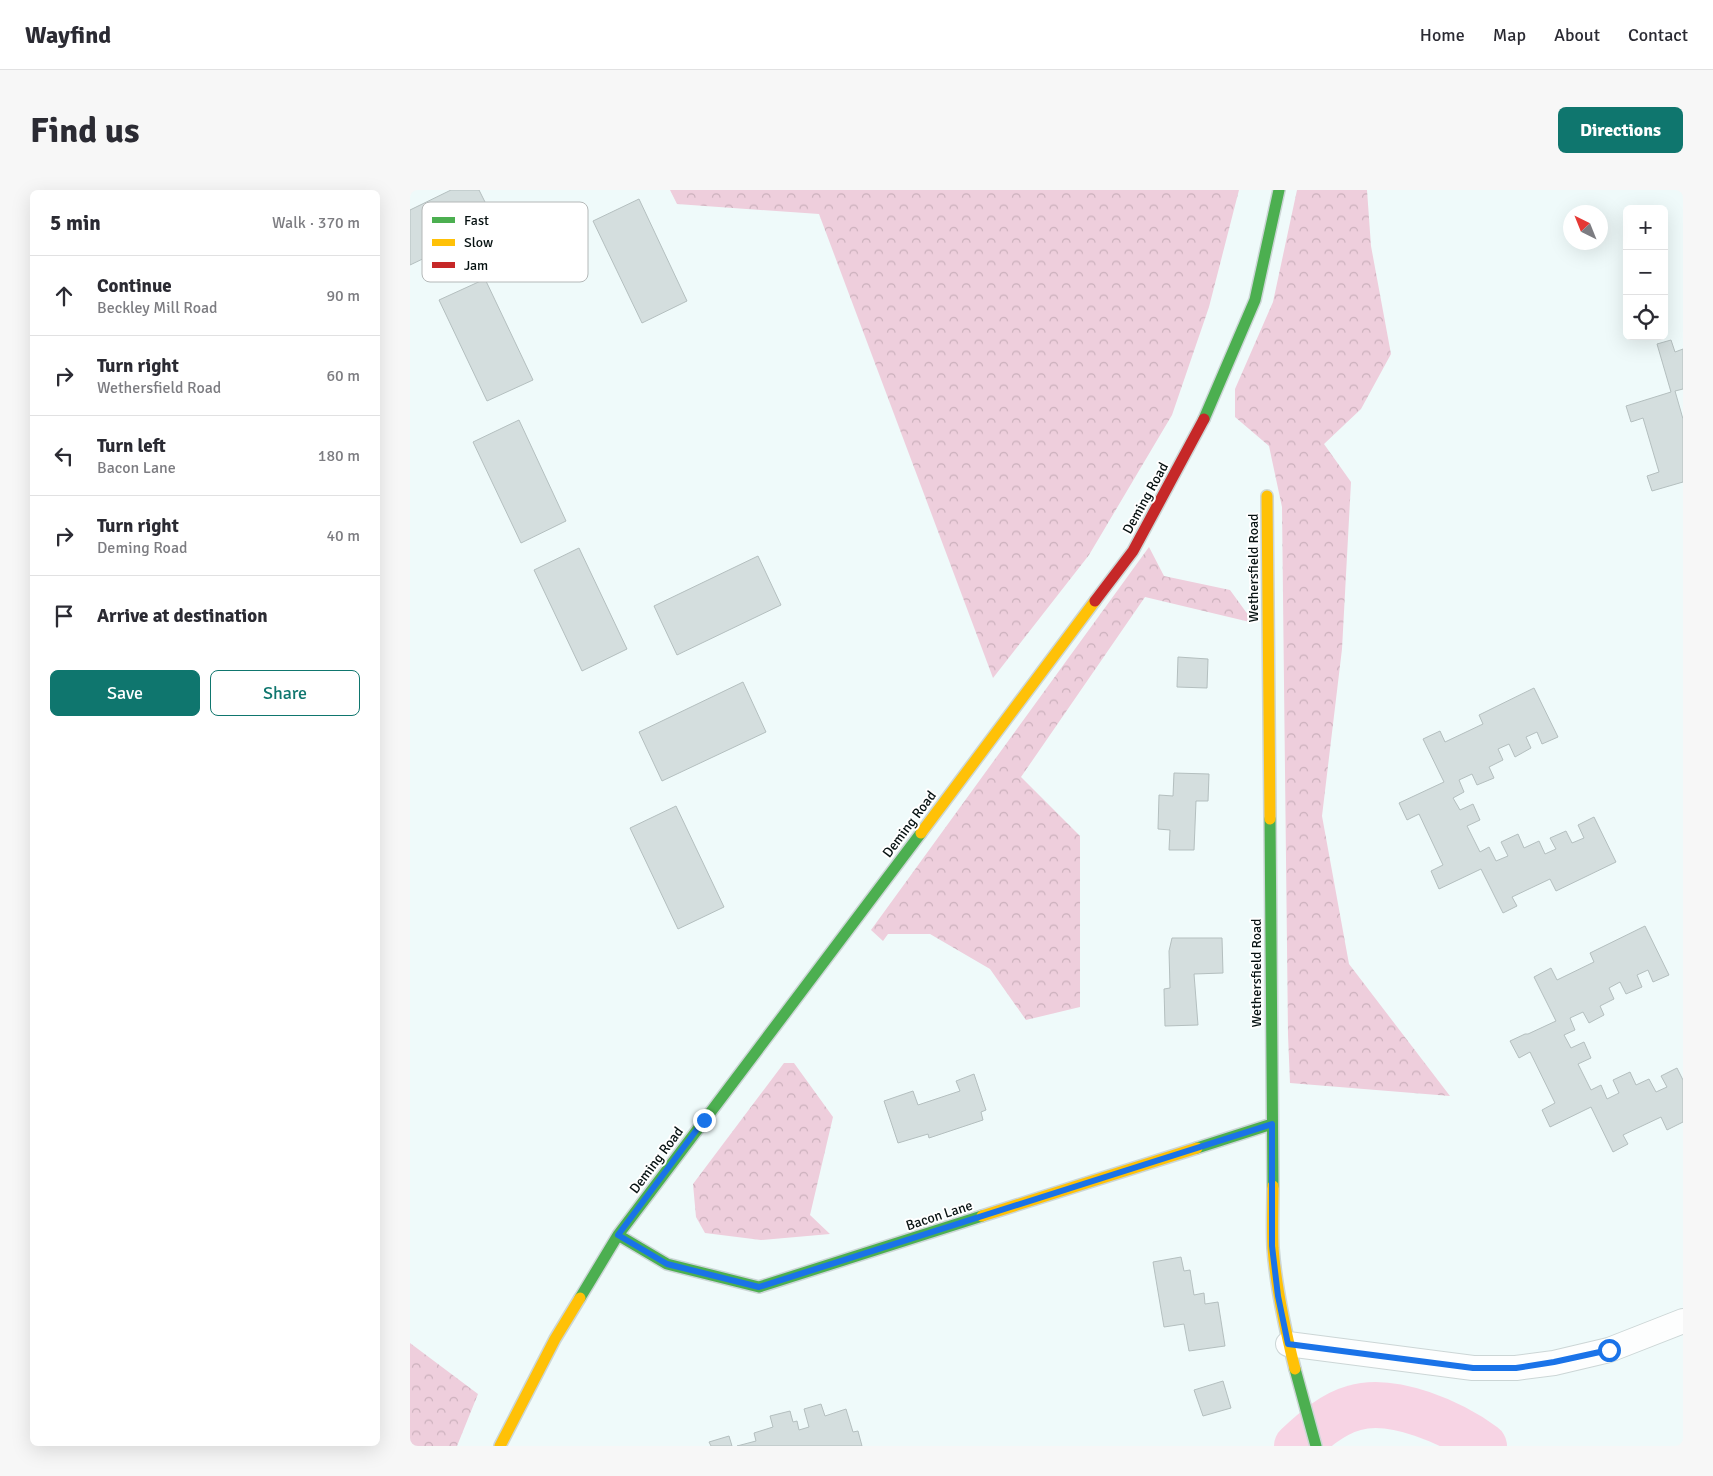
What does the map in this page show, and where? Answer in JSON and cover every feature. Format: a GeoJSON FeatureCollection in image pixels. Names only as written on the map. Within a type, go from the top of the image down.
{"type":"FeatureCollection","features":[{"type":"Feature","properties":{"kind":"street","name":"Deming Road"},"geometry":{"type":"LineString","coordinates":[[500,1446],[555,1339],[618,1235],[1133,551],[1201,426],[1255,300],[1279,190]]}},
{"type":"Feature","properties":{"kind":"street","name":"Wethersfield Road"},"geometry":{"type":"LineString","coordinates":[[1267,496],[1272,1246],[1278,1296],[1288,1344],[1316,1446]]}},
{"type":"Feature","properties":{"kind":"street","name":"Bacon Lane"},"geometry":{"type":"LineString","coordinates":[[618,1235],[667,1264],[759,1287],[1272,1124]]}},
{"type":"Feature","properties":{"kind":"street"},"geometry":{"type":"LineString","coordinates":[[1288,1344],[1473,1368],[1516,1368],[1609,1350],[1683,1321]]}},
{"type":"Feature","properties":{"kind":"green space"},"geometry":{"type":"Polygon","coordinates":[[[670,190],[1239,190],[1209,307],[1172,415],[1089,555],[993,678],[819,214],[677,204],[670,190]]]}},
{"type":"Feature","properties":{"kind":"green space"},"geometry":{"type":"Polygon","coordinates":[[[1297,190],[1367,190],[1371,246],[1391,354],[1361,409],[1324,444],[1351,482],[1342,649],[1322,816],[1349,964],[1450,1096],[1290,1083],[1282,507],[1269,446],[1235,417],[1235,389],[1273,302],[1297,190]]]}},
{"type":"Feature","properties":{"kind":"green space"},"geometry":{"type":"Polygon","coordinates":[[[1149,547],[1164,576],[1230,590],[1254,623],[1145,597],[1021,777],[1080,836],[1080,1007],[1026,1020],[990,969],[930,934],[888,934],[883,941],[871,930],[1149,547]]]}},
{"type":"Feature","properties":{"kind":"green space"},"geometry":{"type":"Polygon","coordinates":[[[784,1063],[794,1063],[833,1117],[810,1215],[830,1234],[761,1240],[705,1233],[696,1217],[693,1184],[784,1063]]]}},
{"type":"Feature","properties":{"kind":"green space"},"geometry":{"type":"Polygon","coordinates":[[[410,1343],[478,1394],[457,1446],[410,1446],[410,1343]]]}},
{"type":"Feature","properties":{"kind":"building"},"geometry":{"type":"Polygon","coordinates":[[[451,190],[479,190],[485,202],[426,202],[451,190]]]}},
{"type":"Feature","properties":{"kind":"building"},"geometry":{"type":"Polygon","coordinates":[[[639,199],[687,301],[642,323],[593,221],[639,199]]]}},
{"type":"Feature","properties":{"kind":"building"},"geometry":{"type":"Polygon","coordinates":[[[422,204],[422,259],[410,265],[410,210],[422,204]]]}},
{"type":"Feature","properties":{"kind":"building"},"geometry":{"type":"Polygon","coordinates":[[[478,282],[486,282],[533,380],[487,401],[439,300],[478,282]]]}},
{"type":"Feature","properties":{"kind":"building"},"geometry":{"type":"Polygon","coordinates":[[[1671,340],[1675,352],[1683,349],[1683,389],[1675,391],[1683,419],[1683,482],[1652,491],[1647,476],[1659,472],[1643,418],[1631,422],[1626,406],[1671,392],[1657,344],[1671,340]]]}},
{"type":"Feature","properties":{"kind":"building"},"geometry":{"type":"Polygon","coordinates":[[[519,420],[566,521],[521,543],[473,442],[519,420]]]}},
{"type":"Feature","properties":{"kind":"building"},"geometry":{"type":"Polygon","coordinates":[[[579,548],[627,649],[582,671],[534,570],[579,548]]]}},
{"type":"Feature","properties":{"kind":"building"},"geometry":{"type":"Polygon","coordinates":[[[758,556],[781,605],[677,655],[654,606],[758,556]]]}},
{"type":"Feature","properties":{"kind":"building"},"geometry":{"type":"Polygon","coordinates":[[[1178,657],[1208,659],[1207,688],[1177,687],[1178,657]]]}},
{"type":"Feature","properties":{"kind":"building"},"geometry":{"type":"Polygon","coordinates":[[[743,682],[766,732],[662,781],[639,732],[743,682]]]}},
{"type":"Feature","properties":{"kind":"building"},"geometry":{"type":"Polygon","coordinates":[[[1534,688],[1558,737],[1542,744],[1537,732],[1526,737],[1531,748],[1515,757],[1509,744],[1498,749],[1503,760],[1489,767],[1494,778],[1477,785],[1472,774],[1459,780],[1464,792],[1453,798],[1460,810],[1473,804],[1480,820],[1467,826],[1480,852],[1489,847],[1496,861],[1508,856],[1501,842],[1518,834],[1524,848],[1539,841],[1545,854],[1556,849],[1550,838],[1566,831],[1572,843],[1584,838],[1578,825],[1594,817],[1616,862],[1556,891],[1550,879],[1512,897],[1517,906],[1503,913],[1481,869],[1439,889],[1431,871],[1443,865],[1419,814],[1407,820],[1399,803],[1444,782],[1423,739],[1440,731],[1445,742],[1483,724],[1479,715],[1534,688]]]}},
{"type":"Feature","properties":{"kind":"building"},"geometry":{"type":"Polygon","coordinates":[[[1174,773],[1209,774],[1208,801],[1196,801],[1194,850],[1169,850],[1170,830],[1158,829],[1159,795],[1173,796],[1174,773]]]}},
{"type":"Feature","properties":{"kind":"building"},"geometry":{"type":"Polygon","coordinates":[[[676,806],[724,907],[678,929],[630,828],[676,806]]]}},
{"type":"Feature","properties":{"kind":"building"},"geometry":{"type":"Polygon","coordinates":[[[1645,926],[1669,975],[1653,982],[1648,970],[1637,975],[1642,987],[1626,994],[1620,982],[1609,988],[1614,999],[1600,1006],[1604,1015],[1589,1023],[1583,1012],[1570,1018],[1575,1030],[1564,1035],[1571,1048],[1584,1042],[1591,1058],[1578,1064],[1591,1090],[1601,1085],[1607,1099],[1619,1093],[1613,1080],[1630,1072],[1636,1085],[1649,1079],[1656,1092],[1667,1087],[1661,1076],[1677,1068],[1683,1080],[1683,1122],[1667,1130],[1661,1117],[1623,1135],[1628,1144],[1613,1152],[1591,1107],[1550,1127],[1542,1110],[1555,1103],[1530,1052],[1519,1058],[1510,1041],[1556,1021],[1534,977],[1551,968],[1557,980],[1594,962],[1590,953],[1645,926]]]}},
{"type":"Feature","properties":{"kind":"building"},"geometry":{"type":"Polygon","coordinates":[[[1172,938],[1222,938],[1223,973],[1194,974],[1198,1025],[1165,1026],[1164,989],[1170,988],[1169,951],[1172,938]]]}},
{"type":"Feature","properties":{"kind":"building"},"geometry":{"type":"Polygon","coordinates":[[[974,1074],[986,1110],[981,1112],[983,1120],[929,1138],[928,1134],[898,1143],[884,1101],[913,1091],[918,1105],[960,1091],[956,1081],[974,1074]]]}},
{"type":"Feature","properties":{"kind":"building"},"geometry":{"type":"Polygon","coordinates":[[[1181,1257],[1184,1271],[1190,1270],[1194,1295],[1204,1293],[1205,1304],[1218,1302],[1225,1346],[1189,1351],[1184,1324],[1164,1327],[1153,1262],[1181,1257]]]}},
{"type":"Feature","properties":{"kind":"building"},"geometry":{"type":"Polygon","coordinates":[[[1223,1381],[1231,1408],[1203,1416],[1194,1390],[1223,1381]]]}},
{"type":"Feature","properties":{"kind":"building"},"geometry":{"type":"Polygon","coordinates":[[[821,1404],[825,1416],[846,1409],[853,1432],[858,1431],[862,1446],[737,1446],[756,1441],[754,1433],[773,1427],[770,1416],[790,1411],[793,1422],[797,1421],[799,1430],[809,1427],[804,1409],[821,1404]]]}},
{"type":"Feature","properties":{"kind":"building"},"geometry":{"type":"Polygon","coordinates":[[[729,1436],[732,1446],[711,1446],[709,1442],[729,1436]]]}},
{"type":"Feature","properties":{"kind":"waterway"},"geometry":{"type":"LineString","coordinates":[[1297,1446],[1316,1429],[1338,1414],[1370,1405],[1404,1409],[1422,1414],[1456,1429],[1484,1446]]}},
{"type":"Feature","properties":{"kind":"traffic: fast"},"geometry":{"type":"LineString","coordinates":[[1204,419],[1255,300],[1279,190]]}},
{"type":"Feature","properties":{"kind":"traffic: fast"},"geometry":{"type":"LineString","coordinates":[[1270,819],[1273,1186]]}},
{"type":"Feature","properties":{"kind":"traffic: fast"},"geometry":{"type":"LineString","coordinates":[[580,1298],[618,1235],[921,833]]}},
{"type":"Feature","properties":{"kind":"traffic: fast"},"geometry":{"type":"LineString","coordinates":[[1197,1148],[1272,1124]]}},
{"type":"Feature","properties":{"kind":"traffic: fast"},"geometry":{"type":"LineString","coordinates":[[618,1235],[667,1264],[759,1287],[982,1216]]}},
{"type":"Feature","properties":{"kind":"traffic: fast"},"geometry":{"type":"LineString","coordinates":[[1295,1369],[1316,1446]]}},
{"type":"Feature","properties":{"kind":"traffic: slow"},"geometry":{"type":"LineString","coordinates":[[1267,496],[1270,819]]}},
{"type":"Feature","properties":{"kind":"traffic: slow"},"geometry":{"type":"LineString","coordinates":[[921,833],[1095,601]]}},
{"type":"Feature","properties":{"kind":"traffic: slow"},"geometry":{"type":"LineString","coordinates":[[982,1216],[1197,1148]]}},
{"type":"Feature","properties":{"kind":"traffic: slow"},"geometry":{"type":"LineString","coordinates":[[1273,1186],[1274,1263],[1281,1309],[1295,1369]]}},
{"type":"Feature","properties":{"kind":"traffic: slow"},"geometry":{"type":"LineString","coordinates":[[500,1446],[555,1339],[580,1298]]}},
{"type":"Feature","properties":{"kind":"traffic: jam"},"geometry":{"type":"LineString","coordinates":[[1095,601],[1133,551],[1204,419]]}},
{"type":"Feature","properties":{"kind":"route"},"geometry":{"type":"LineString","coordinates":[[704,1120],[618,1235],[667,1264],[759,1287],[1272,1124],[1272,1246],[1278,1296],[1288,1344],[1473,1368],[1516,1368],[1609,1350]]}}]}
